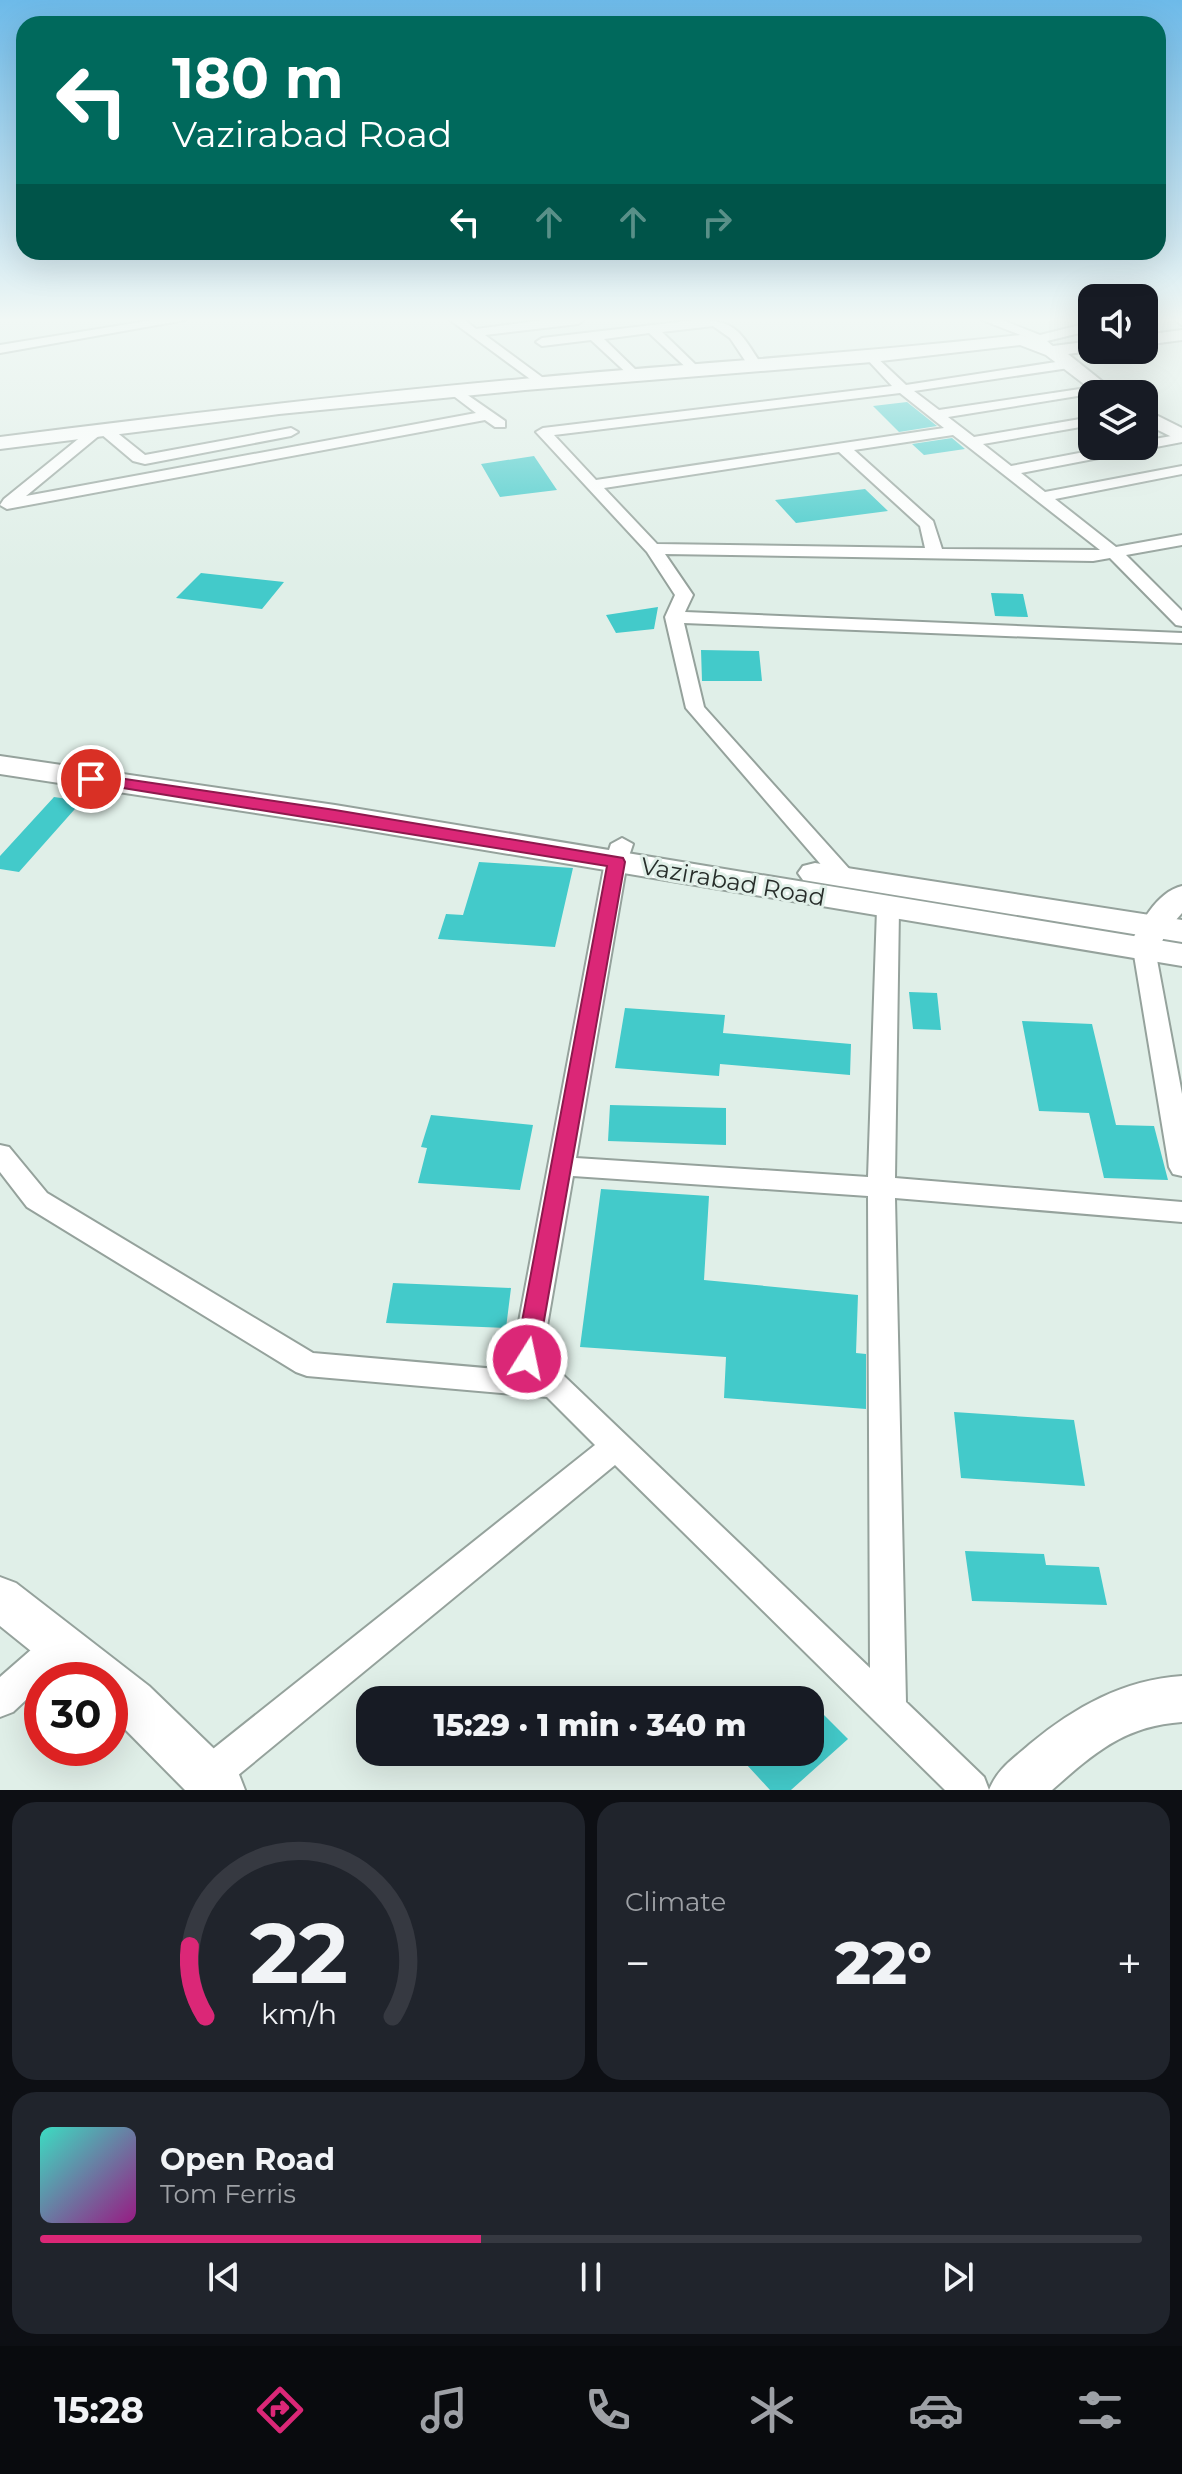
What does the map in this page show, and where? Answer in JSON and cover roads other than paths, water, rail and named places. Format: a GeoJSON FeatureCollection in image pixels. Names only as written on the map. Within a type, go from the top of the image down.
{"type":"FeatureCollection","features":[{"type":"Feature","properties":{"kind":"main road","name":"Vazirabad Road"},"geometry":{"type":"LineString","coordinates":[[0,750],[619,853],[888,909],[1006,916],[1160,935],[1182,955]]}},
{"type":"Feature","properties":{"kind":"main road","name":"Vazirabad Road"},"geometry":{"type":"LineString","coordinates":[[0,765],[619,853],[844,877],[1006,916]]}},
{"type":"Feature","properties":{"kind":"street"},"geometry":{"type":"LineString","coordinates":[[0,443],[331,404]]}},
{"type":"Feature","properties":{"kind":"street"},"geometry":{"type":"LineString","coordinates":[[472,404],[500,424]]}},
{"type":"Feature","properties":{"kind":"street"},"geometry":{"type":"LineString","coordinates":[[781,404],[543,432],[653,549],[684,595],[674,617],[695,708],[844,877]]}},
{"type":"Feature","properties":{"kind":"street"},"geometry":{"type":"LineString","coordinates":[[921,404],[1113,552],[1182,621]]}},
{"type":"Feature","properties":{"kind":"street"},"geometry":{"type":"LineString","coordinates":[[936,415],[1017,404]]}},
{"type":"Feature","properties":{"kind":"street"},"geometry":{"type":"LineString","coordinates":[[266,410],[308,448]]}},
{"type":"Feature","properties":{"kind":"street"},"geometry":{"type":"LineString","coordinates":[[3,506],[487,415]]}},
{"type":"Feature","properties":{"kind":"street"},"geometry":{"type":"LineString","coordinates":[[971,442],[1078,423]]}},
{"type":"Feature","properties":{"kind":"street"},"geometry":{"type":"LineString","coordinates":[[1158,423],[1182,437]]}},
{"type":"Feature","properties":{"kind":"street"},"geometry":{"type":"LineString","coordinates":[[102,430],[145,460],[291,432]]}},
{"type":"Feature","properties":{"kind":"street"},"geometry":{"type":"LineString","coordinates":[[3,506],[102,430]]}},
{"type":"Feature","properties":{"kind":"street"},"geometry":{"type":"LineString","coordinates":[[592,485],[956,430]]}},
{"type":"Feature","properties":{"kind":"street"},"geometry":{"type":"LineString","coordinates":[[1158,442],[1182,437]]}},
{"type":"Feature","properties":{"kind":"street"},"geometry":{"type":"LineString","coordinates":[[842,447],[927,524],[935,554]]}},
{"type":"Feature","properties":{"kind":"street"},"geometry":{"type":"LineString","coordinates":[[1009,471],[1078,458]]}},
{"type":"Feature","properties":{"kind":"street"},"geometry":{"type":"LineString","coordinates":[[1042,497],[1182,470]]}},
{"type":"Feature","properties":{"kind":"street"},"geometry":{"type":"LineString","coordinates":[[653,549],[1093,556],[1182,540]]}},
{"type":"Feature","properties":{"kind":"street"},"geometry":{"type":"LineString","coordinates":[[1157,596],[1182,593]]}},
{"type":"Feature","properties":{"kind":"street"},"geometry":{"type":"LineString","coordinates":[[674,617],[1182,638]]}},
{"type":"Feature","properties":{"kind":"street"},"geometry":{"type":"LineString","coordinates":[[619,853],[527,1359],[971,1790]]}},
{"type":"Feature","properties":{"kind":"street"},"geometry":{"type":"LineString","coordinates":[[1182,895],[1160,935],[1182,1167]]}},
{"type":"Feature","properties":{"kind":"street"},"geometry":{"type":"LineString","coordinates":[[888,909],[881,1187],[888,1709]]}},
{"type":"Feature","properties":{"kind":"street"},"geometry":{"type":"LineString","coordinates":[[1,1157],[37,1200],[307,1364],[555,1386]]}},
{"type":"Feature","properties":{"kind":"street"},"geometry":{"type":"LineString","coordinates":[[562,1166],[881,1187],[1182,1212]]}},
{"type":"Feature","properties":{"kind":"street"},"geometry":{"type":"LineString","coordinates":[[128,1699],[213,1784],[616,1446]]}},
{"type":"Feature","properties":{"kind":"street"},"geometry":{"type":"LineString","coordinates":[[0,1598],[81,1662]]}},
{"type":"Feature","properties":{"kind":"street"},"geometry":{"type":"LineString","coordinates":[[0,1700],[60,1646]]}},
{"type":"Feature","properties":{"kind":"street"},"geometry":{"type":"LineString","coordinates":[[1014,1790],[1089,1729],[1124,1708],[1161,1698],[1182,1699]]}}]}
